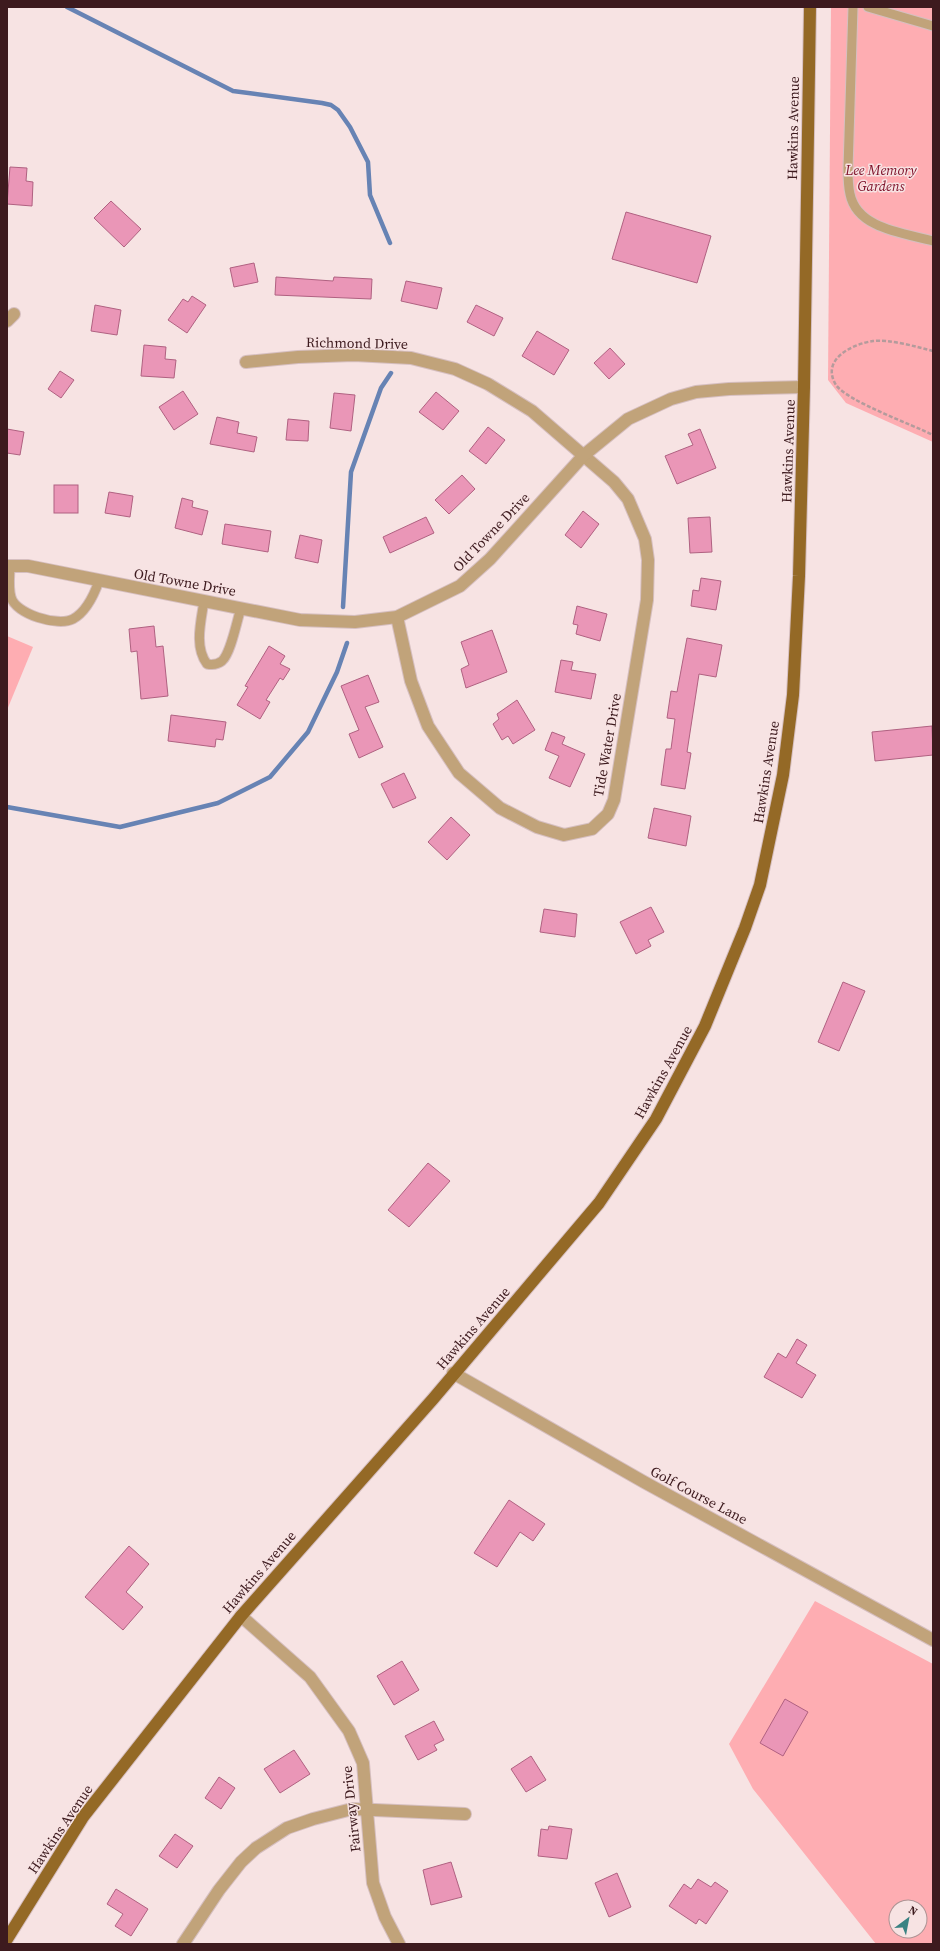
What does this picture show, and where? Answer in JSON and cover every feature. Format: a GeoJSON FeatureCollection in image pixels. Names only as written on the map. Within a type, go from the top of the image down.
{"type":"FeatureCollection","features":[{"type":"Feature","properties":{"kind":"main road","name":"Hawkins Avenue"},"geometry":{"type":"LineString","coordinates":[[7,1939],[83,1817],[240,1616],[499,1322],[599,1203],[656,1119],[705,1026],[745,928],[760,885],[783,775],[793,695],[800,568],[810,7]]}},
{"type":"Feature","properties":{"kind":"street","name":"Richmond Drive"},"geometry":{"type":"LineString","coordinates":[[246,362],[298,357],[354,355],[411,358],[455,369],[488,384],[532,411],[584,455]]}},
{"type":"Feature","properties":{"kind":"street","name":"Old Towne Drive"},"geometry":{"type":"LineString","coordinates":[[8,566],[28,566],[300,620],[355,622],[397,617],[460,586],[490,559],[584,455],[628,419],[671,399],[696,392],[729,389],[804,387]]}},
{"type":"Feature","properties":{"kind":"street","name":"Tide Water Drive"},"geometry":{"type":"LineString","coordinates":[[397,617],[411,681],[428,726],[458,773],[500,808],[537,827],[564,835],[592,829],[608,814],[614,800],[647,600],[648,560],[645,539],[628,499],[614,482],[584,455]]}},
{"type":"Feature","properties":{"kind":"street","name":"Golf Course Lane"},"geometry":{"type":"LineString","coordinates":[[453,1373],[644,1482],[933,1640]]}},
{"type":"Feature","properties":{"kind":"street","name":"Fairway Drive"},"geometry":{"type":"LineString","coordinates":[[240,1616],[310,1677],[349,1731],[363,1763],[373,1883],[385,1917],[399,1944]]}},
{"type":"Feature","properties":{"kind":"street"},"geometry":{"type":"LineString","coordinates":[[184,1944],[219,1890],[241,1862],[256,1848],[287,1828],[312,1819],[352,1809],[465,1814]]}},
{"type":"Feature","properties":{"kind":"lane"},"geometry":{"type":"LineString","coordinates":[[853,7],[848,169],[850,194],[858,211],[878,226],[933,241]]}},
{"type":"Feature","properties":{"kind":"lane"},"geometry":{"type":"LineString","coordinates":[[868,7],[933,26]]}},
{"type":"Feature","properties":{"kind":"lane"},"geometry":{"type":"LineString","coordinates":[[8,566],[11,598],[19,608],[34,616],[59,622],[73,619],[84,610],[95,591],[98,581]]}},
{"type":"Feature","properties":{"kind":"lane"},"geometry":{"type":"LineString","coordinates":[[204,601],[199,632],[201,652],[207,664],[214,665],[222,661],[228,650],[241,608]]}},
{"type":"Feature","properties":{"kind":"path"},"geometry":{"type":"LineString","coordinates":[[933,351],[915,346],[874,341],[850,348],[840,354],[834,360],[832,374],[836,385],[849,396],[933,434]]}},
{"type":"Feature","properties":{"kind":"green space","name":"Lee Memory Gardens"},"geometry":{"type":"Polygon","coordinates":[[[831,7],[933,7],[933,442],[846,403],[828,380],[831,7]]]}},
{"type":"Feature","properties":{"kind":"green space"},"geometry":{"type":"Polygon","coordinates":[[[7,636],[33,647],[7,710],[7,636]]]}},
{"type":"Feature","properties":{"kind":"green space"},"geometry":{"type":"Polygon","coordinates":[[[815,1601],[933,1664],[933,1944],[876,1944],[753,1789],[729,1744],[815,1601]]]}},
{"type":"Feature","properties":{"kind":"building"},"geometry":{"type":"Polygon","coordinates":[[[10,167],[27,168],[26,181],[33,182],[32,206],[7,204],[10,167]]]}},
{"type":"Feature","properties":{"kind":"building"},"geometry":{"type":"Polygon","coordinates":[[[111,201],[141,229],[124,247],[94,218],[111,201]]]}},
{"type":"Feature","properties":{"kind":"building"},"geometry":{"type":"Polygon","coordinates":[[[626,212],[711,236],[697,283],[612,259],[626,212]]]}},
{"type":"Feature","properties":{"kind":"building"},"geometry":{"type":"Polygon","coordinates":[[[254,263],[258,282],[234,287],[230,268],[254,263]]]}},
{"type":"Feature","properties":{"kind":"building"},"geometry":{"type":"Polygon","coordinates":[[[276,277],[333,281],[334,277],[372,279],[371,299],[275,295],[276,277]]]}},
{"type":"Feature","properties":{"kind":"building"},"geometry":{"type":"Polygon","coordinates":[[[406,281],[442,288],[437,309],[401,301],[406,281]]]}},
{"type":"Feature","properties":{"kind":"building"},"geometry":{"type":"Polygon","coordinates":[[[192,296],[206,305],[187,333],[168,320],[183,299],[188,302],[192,296]]]}},
{"type":"Feature","properties":{"kind":"building"},"geometry":{"type":"Polygon","coordinates":[[[95,305],[121,310],[117,335],[91,331],[95,305]]]}},
{"type":"Feature","properties":{"kind":"building"},"geometry":{"type":"Polygon","coordinates":[[[476,305],[503,318],[494,336],[467,322],[476,305]]]}},
{"type":"Feature","properties":{"kind":"building"},"geometry":{"type":"Polygon","coordinates":[[[537,331],[569,350],[554,375],[522,356],[537,331]]]}},
{"type":"Feature","properties":{"kind":"building"},"geometry":{"type":"Polygon","coordinates":[[[144,345],[166,347],[165,359],[176,360],[174,378],[141,376],[144,345]]]}},
{"type":"Feature","properties":{"kind":"building"},"geometry":{"type":"Polygon","coordinates":[[[610,348],[625,364],[609,379],[594,363],[610,348]]]}},
{"type":"Feature","properties":{"kind":"building"},"geometry":{"type":"Polygon","coordinates":[[[60,371],[74,380],[61,398],[48,389],[60,371]]]}},
{"type":"Feature","properties":{"kind":"building"},"geometry":{"type":"Polygon","coordinates":[[[183,391],[198,414],[174,430],[159,407],[183,391]]]}},
{"type":"Feature","properties":{"kind":"building"},"geometry":{"type":"Polygon","coordinates":[[[436,392],[459,411],[443,430],[419,412],[436,392]]]}},
{"type":"Feature","properties":{"kind":"building"},"geometry":{"type":"Polygon","coordinates":[[[334,393],[355,395],[351,431],[330,428],[334,393]]]}},
{"type":"Feature","properties":{"kind":"building"},"geometry":{"type":"Polygon","coordinates":[[[217,417],[239,422],[237,433],[257,437],[254,452],[210,444],[217,417]]]}},
{"type":"Feature","properties":{"kind":"building"},"geometry":{"type":"Polygon","coordinates":[[[288,419],[309,421],[308,441],[286,440],[288,419]]]}},
{"type":"Feature","properties":{"kind":"building"},"geometry":{"type":"Polygon","coordinates":[[[488,427],[505,440],[486,464],[469,451],[488,427]]]}},
{"type":"Feature","properties":{"kind":"building"},"geometry":{"type":"Polygon","coordinates":[[[7,429],[24,432],[20,455],[7,453],[7,429]]]}},
{"type":"Feature","properties":{"kind":"building"},"geometry":{"type":"Polygon","coordinates":[[[700,429],[716,468],[677,484],[665,456],[693,445],[688,434],[700,429]]]}},
{"type":"Feature","properties":{"kind":"building"},"geometry":{"type":"Polygon","coordinates":[[[462,475],[475,489],[449,514],[435,500],[462,475]]]}},
{"type":"Feature","properties":{"kind":"building"},"geometry":{"type":"Polygon","coordinates":[[[54,485],[78,485],[78,513],[54,513],[54,485]]]}},
{"type":"Feature","properties":{"kind":"building"},"geometry":{"type":"Polygon","coordinates":[[[109,492],[133,496],[130,517],[105,513],[109,492]]]}},
{"type":"Feature","properties":{"kind":"building"},"geometry":{"type":"Polygon","coordinates":[[[182,498],[193,501],[192,507],[208,511],[202,535],[175,528],[182,498]]]}},
{"type":"Feature","properties":{"kind":"building"},"geometry":{"type":"Polygon","coordinates":[[[583,511],[599,524],[581,548],[565,535],[583,511]]]}},
{"type":"Feature","properties":{"kind":"building"},"geometry":{"type":"Polygon","coordinates":[[[426,517],[434,533],[390,553],[383,537],[426,517]]]}},
{"type":"Feature","properties":{"kind":"building"},"geometry":{"type":"Polygon","coordinates":[[[710,517],[712,552],[690,553],[688,518],[710,517]]]}},
{"type":"Feature","properties":{"kind":"building"},"geometry":{"type":"Polygon","coordinates":[[[225,524],[271,531],[268,552],[222,544],[225,524]]]}},
{"type":"Feature","properties":{"kind":"building"},"geometry":{"type":"Polygon","coordinates":[[[300,535],[322,540],[318,563],[295,558],[300,535]]]}},
{"type":"Feature","properties":{"kind":"building"},"geometry":{"type":"Polygon","coordinates":[[[701,578],[721,581],[716,610],[691,606],[693,590],[699,591],[701,578]]]}},
{"type":"Feature","properties":{"kind":"building"},"geometry":{"type":"Polygon","coordinates":[[[577,606],[607,614],[600,641],[576,634],[578,625],[573,624],[577,606]]]}},
{"type":"Feature","properties":{"kind":"building"},"geometry":{"type":"Polygon","coordinates":[[[154,626],[156,647],[163,646],[168,696],[141,699],[137,651],[131,652],[129,629],[154,626]]]}},
{"type":"Feature","properties":{"kind":"building"},"geometry":{"type":"Polygon","coordinates":[[[492,630],[507,672],[466,688],[461,669],[469,665],[461,642],[492,630]]]}},
{"type":"Feature","properties":{"kind":"building"},"geometry":{"type":"Polygon","coordinates":[[[687,638],[722,645],[716,677],[699,674],[687,752],[691,753],[685,789],[661,785],[666,749],[671,749],[675,719],[667,718],[671,691],[677,692],[687,638]]]}},
{"type":"Feature","properties":{"kind":"building"},"geometry":{"type":"Polygon","coordinates":[[[269,646],[285,656],[280,664],[290,669],[283,680],[280,678],[266,700],[270,702],[260,719],[237,705],[248,687],[245,686],[269,646]]]}},
{"type":"Feature","properties":{"kind":"building"},"geometry":{"type":"Polygon","coordinates":[[[561,660],[573,662],[571,670],[596,674],[591,699],[555,692],[561,660]]]}},
{"type":"Feature","properties":{"kind":"building"},"geometry":{"type":"Polygon","coordinates":[[[368,675],[379,702],[365,707],[383,747],[359,758],[349,734],[359,730],[341,686],[368,675]]]}},
{"type":"Feature","properties":{"kind":"building"},"geometry":{"type":"Polygon","coordinates":[[[517,700],[535,730],[513,744],[508,736],[502,740],[493,724],[499,719],[497,714],[517,700]]]}},
{"type":"Feature","properties":{"kind":"building"},"geometry":{"type":"Polygon","coordinates":[[[171,715],[226,722],[223,740],[216,739],[215,747],[168,741],[171,715]]]}},
{"type":"Feature","properties":{"kind":"building"},"geometry":{"type":"Polygon","coordinates":[[[932,726],[933,755],[875,761],[872,732],[932,726]]]}},
{"type":"Feature","properties":{"kind":"building"},"geometry":{"type":"Polygon","coordinates":[[[552,732],[565,737],[562,744],[585,754],[570,787],[549,778],[559,756],[545,750],[552,732]]]}},
{"type":"Feature","properties":{"kind":"building"},"geometry":{"type":"Polygon","coordinates":[[[404,773],[416,798],[393,808],[381,784],[404,773]]]}},
{"type":"Feature","properties":{"kind":"building"},"geometry":{"type":"Polygon","coordinates":[[[654,808],[691,816],[686,846],[648,838],[654,808]]]}},
{"type":"Feature","properties":{"kind":"building"},"geometry":{"type":"Polygon","coordinates":[[[451,817],[470,835],[447,860],[428,842],[451,817]]]}},
{"type":"Feature","properties":{"kind":"building"},"geometry":{"type":"Polygon","coordinates":[[[651,907],[664,932],[648,940],[651,946],[636,954],[620,922],[651,907]]]}},
{"type":"Feature","properties":{"kind":"building"},"geometry":{"type":"Polygon","coordinates":[[[544,909],[577,914],[575,937],[540,932],[544,909]]]}},
{"type":"Feature","properties":{"kind":"building"},"geometry":{"type":"Polygon","coordinates":[[[843,982],[865,991],[839,1051],[818,1042],[843,982]]]}},
{"type":"Feature","properties":{"kind":"building"},"geometry":{"type":"Polygon","coordinates":[[[428,1163],[450,1181],[409,1227],[388,1210],[428,1163]]]}},
{"type":"Feature","properties":{"kind":"building"},"geometry":{"type":"Polygon","coordinates":[[[797,1339],[807,1345],[796,1363],[816,1375],[802,1398],[764,1377],[778,1353],[786,1358],[797,1339]]]}},
{"type":"Feature","properties":{"kind":"building"},"geometry":{"type":"Polygon","coordinates":[[[509,1500],[545,1524],[533,1541],[520,1532],[497,1567],[474,1553],[509,1500]]]}},
{"type":"Feature","properties":{"kind":"building"},"geometry":{"type":"Polygon","coordinates":[[[129,1546],[149,1564],[126,1592],[143,1607],[123,1630],[85,1597],[129,1546]]]}},
{"type":"Feature","properties":{"kind":"building"},"geometry":{"type":"Polygon","coordinates":[[[402,1661],[419,1690],[394,1705],[377,1676],[402,1661]]]}},
{"type":"Feature","properties":{"kind":"building"},"geometry":{"type":"Polygon","coordinates":[[[785,1699],[808,1712],[783,1756],[760,1743],[785,1699]]]}},
{"type":"Feature","properties":{"kind":"building"},"geometry":{"type":"Polygon","coordinates":[[[434,1721],[444,1740],[434,1745],[437,1750],[418,1760],[405,1736],[434,1721]]]}},
{"type":"Feature","properties":{"kind":"building"},"geometry":{"type":"Polygon","coordinates":[[[294,1750],[310,1774],[280,1793],[264,1769],[294,1750]]]}},
{"type":"Feature","properties":{"kind":"building"},"geometry":{"type":"Polygon","coordinates":[[[531,1756],[546,1780],[526,1792],[511,1769],[531,1756]]]}},
{"type":"Feature","properties":{"kind":"building"},"geometry":{"type":"Polygon","coordinates":[[[219,1777],[235,1788],[221,1809],[205,1798],[219,1777]]]}},
{"type":"Feature","properties":{"kind":"building"},"geometry":{"type":"Polygon","coordinates":[[[549,1826],[572,1829],[567,1859],[538,1856],[541,1829],[548,1830],[549,1826]]]}},
{"type":"Feature","properties":{"kind":"building"},"geometry":{"type":"Polygon","coordinates":[[[175,1834],[193,1846],[177,1868],[159,1856],[175,1834]]]}},
{"type":"Feature","properties":{"kind":"building"},"geometry":{"type":"Polygon","coordinates":[[[451,1862],[462,1897],[431,1905],[423,1870],[451,1862]]]}},
{"type":"Feature","properties":{"kind":"building"},"geometry":{"type":"Polygon","coordinates":[[[617,1873],[631,1907],[609,1917],[595,1883],[617,1873]]]}},
{"type":"Feature","properties":{"kind":"building"},"geometry":{"type":"Polygon","coordinates":[[[698,1879],[711,1887],[715,1882],[728,1891],[706,1924],[699,1919],[696,1924],[669,1906],[684,1884],[691,1889],[698,1879]]]}},
{"type":"Feature","properties":{"kind":"building"},"geometry":{"type":"Polygon","coordinates":[[[116,1889],[148,1909],[131,1936],[115,1926],[123,1914],[107,1904],[116,1889]]]}},
{"type":"Feature","properties":{"kind":"waterway"},"geometry":{"type":"LineString","coordinates":[[67,7],[233,91],[322,103],[331,105],[338,110],[350,127],[368,162],[370,195],[390,243]]}},
{"type":"Feature","properties":{"kind":"waterway"},"geometry":{"type":"LineString","coordinates":[[343,607],[351,472],[381,388],[391,373]]}},
{"type":"Feature","properties":{"kind":"waterway"},"geometry":{"type":"LineString","coordinates":[[7,807],[120,827],[218,803],[270,777],[308,732],[337,672],[347,643]]}}]}
